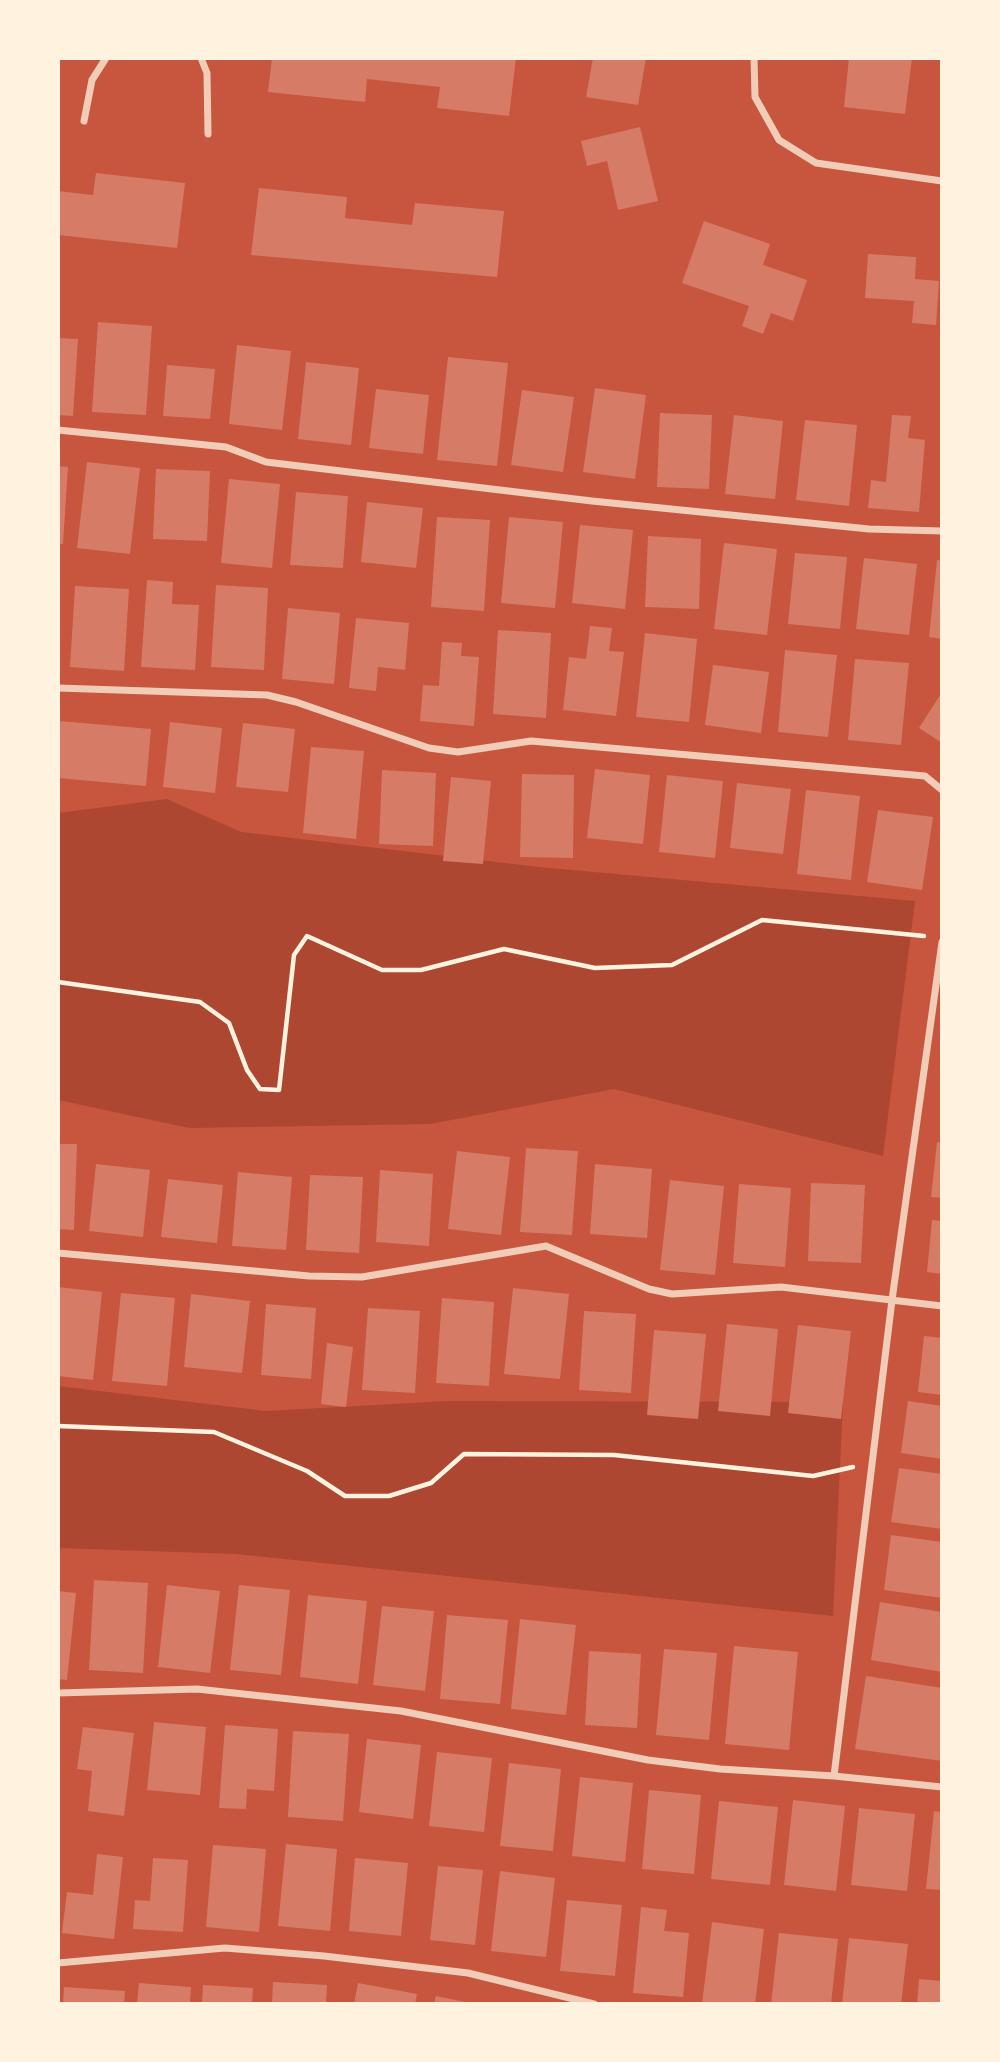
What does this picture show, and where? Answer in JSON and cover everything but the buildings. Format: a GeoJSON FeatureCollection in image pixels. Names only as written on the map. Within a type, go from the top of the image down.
{"type":"FeatureCollection","features":[{"type":"Feature","properties":{"kind":"street"},"geometry":{"type":"LineString","coordinates":[[84,121],[92,80],[106,58]]}},
{"type":"Feature","properties":{"kind":"street"},"geometry":{"type":"LineString","coordinates":[[201,58],[207,73],[208,134]]}},
{"type":"Feature","properties":{"kind":"street"},"geometry":{"type":"LineString","coordinates":[[754,58],[755,97],[779,140],[816,163],[942,181]]}},
{"type":"Feature","properties":{"kind":"street"},"geometry":{"type":"LineString","coordinates":[[58,430],[226,447],[266,461],[592,501],[869,528],[942,531]]}},
{"type":"Feature","properties":{"kind":"street"},"geometry":{"type":"LineString","coordinates":[[58,688],[267,695],[296,702],[429,748],[458,752],[531,741],[925,776],[942,790]]}},
{"type":"Feature","properties":{"kind":"street"},"geometry":{"type":"LineString","coordinates":[[834,1776],[892,1300],[942,942]]}},
{"type":"Feature","properties":{"kind":"street"},"geometry":{"type":"LineString","coordinates":[[58,1253],[309,1276],[362,1277],[546,1246],[649,1289],[673,1294],[780,1287],[942,1307]]}},
{"type":"Feature","properties":{"kind":"street"},"geometry":{"type":"LineString","coordinates":[[58,1693],[197,1689],[238,1693],[401,1711],[648,1760],[720,1769],[834,1776],[942,1787]]}},
{"type":"Feature","properties":{"kind":"street"},"geometry":{"type":"LineString","coordinates":[[58,1963],[225,1948],[324,1956],[468,1973],[594,2004]]}},
{"type":"Feature","properties":{"kind":"path"},"geometry":{"type":"LineString","coordinates":[[58,982],[200,1002],[229,1023],[247,1070],[260,1089],[279,1090],[294,955],[307,936],[382,971],[421,970],[504,949],[595,968],[672,965],[762,920],[928,936]]}},
{"type":"Feature","properties":{"kind":"path"},"geometry":{"type":"LineString","coordinates":[[58,1426],[214,1432],[307,1471],[345,1496],[389,1496],[431,1483],[464,1454],[614,1455],[813,1476],[872,1463]]}},
{"type":"Feature","properties":{"kind":"shaded area"},"geometry":{"type":"Polygon","coordinates":[[[167,799],[241,832],[539,867],[915,901],[883,1156],[614,1089],[430,1124],[189,1128],[58,1100],[58,813],[167,799]]]}},
{"type":"Feature","properties":{"kind":"shaded area"},"geometry":{"type":"Polygon","coordinates":[[[58,1386],[266,1411],[448,1401],[843,1402],[833,1616],[236,1554],[58,1548],[58,1386]]]}}]}
